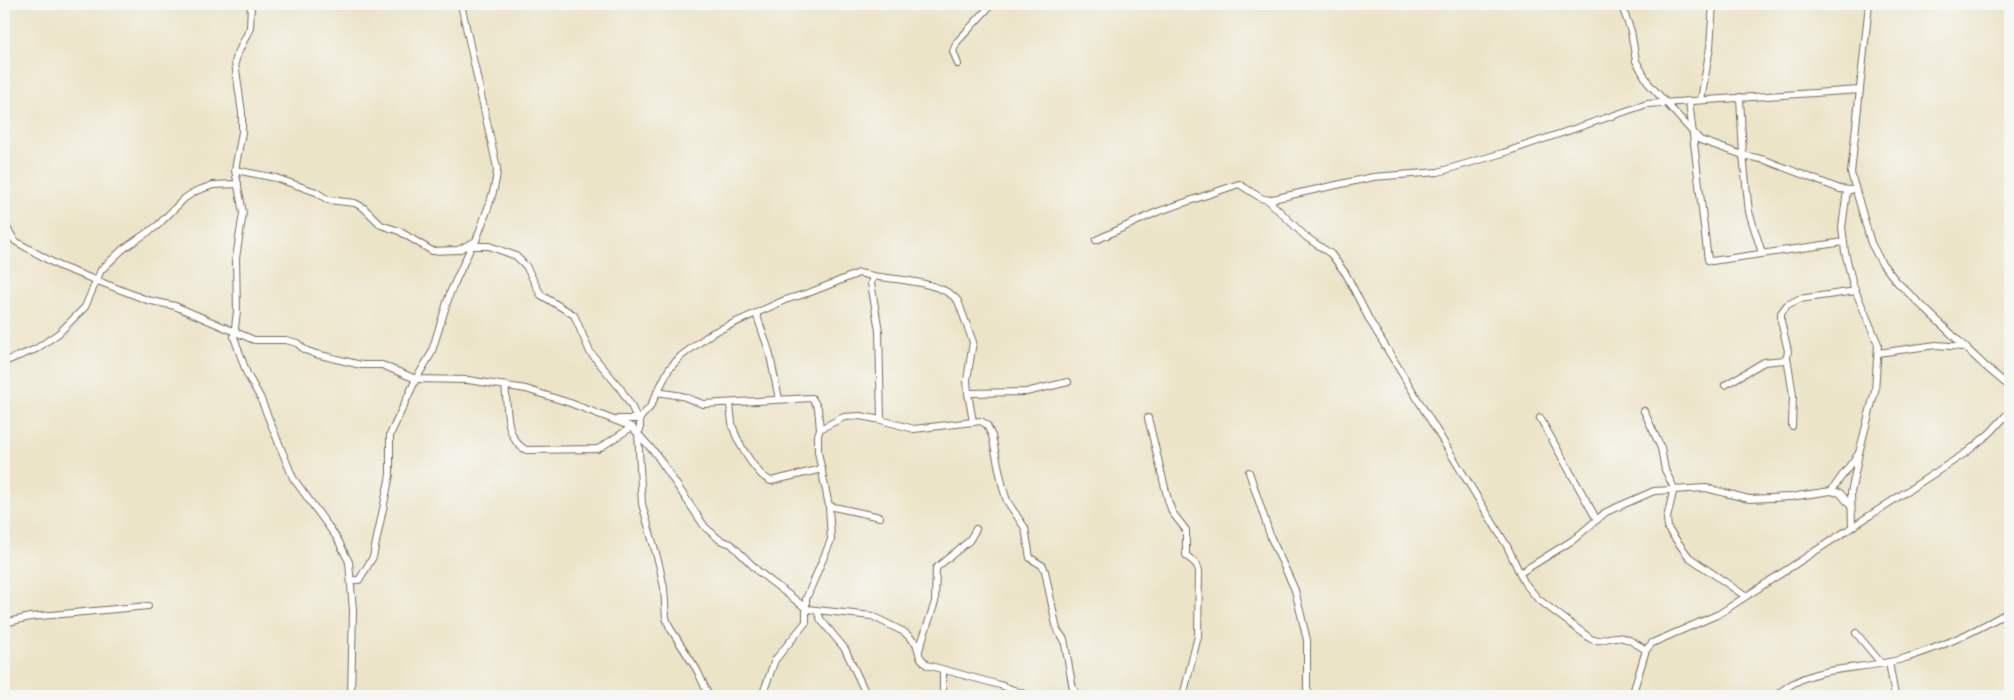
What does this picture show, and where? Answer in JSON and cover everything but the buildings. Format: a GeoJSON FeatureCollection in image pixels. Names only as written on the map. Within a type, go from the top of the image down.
{"type":"FeatureCollection","features":[{"type":"Feature","properties":{"kind":"street"},"geometry":{"type":"LineString","coordinates":[[251,4],[250,28],[235,63],[242,113],[242,132],[236,170],[242,213],[236,258],[238,311],[234,338],[247,374],[264,405],[293,478],[316,513],[337,538],[349,562],[353,610],[351,696]]}},
{"type":"Feature","properties":{"kind":"street"},"geometry":{"type":"LineString","coordinates":[[351,580],[359,580],[363,576],[373,557],[390,475],[390,435],[416,379],[431,354],[450,293],[472,245],[476,241],[497,179],[497,168],[461,4]]}},
{"type":"Feature","properties":{"kind":"street"},"geometry":{"type":"LineString","coordinates":[[958,64],[953,51],[957,42],[992,4]]}},
{"type":"Feature","properties":{"kind":"street"},"geometry":{"type":"LineString","coordinates":[[1621,4],[1631,31],[1636,62],[1649,84],[1700,140],[1742,155],[1765,160],[1847,191],[1855,190]]}},
{"type":"Feature","properties":{"kind":"street"},"geometry":{"type":"LineString","coordinates":[[1701,100],[1710,47],[1713,4]]}},
{"type":"Feature","properties":{"kind":"street"},"geometry":{"type":"LineString","coordinates":[[1869,4],[1852,158],[1852,173],[1855,190],[1871,243],[1881,262],[1915,299],[1965,348],[2010,387]]}},
{"type":"Feature","properties":{"kind":"street"},"geometry":{"type":"LineString","coordinates":[[1096,240],[1157,212],[1240,184],[1261,198],[1268,200],[1373,177],[1438,172],[1590,125],[1630,108],[1664,102],[1860,90]]}},
{"type":"Feature","properties":{"kind":"street"},"geometry":{"type":"LineString","coordinates":[[1740,98],[1742,155],[1749,212],[1762,253]]}},
{"type":"Feature","properties":{"kind":"street"},"geometry":{"type":"LineString","coordinates":[[1688,101],[1706,257],[1712,261],[1844,242]]}},
{"type":"Feature","properties":{"kind":"street"},"geometry":{"type":"LineString","coordinates":[[4,223],[15,241],[42,258],[147,300],[175,306],[262,341],[280,340],[297,343],[305,350],[316,354],[361,365],[382,365],[416,379],[457,379],[526,389],[612,418],[640,430],[639,419],[631,405],[620,388],[590,352],[574,315],[541,294],[526,266],[516,256],[489,246],[472,245],[458,250],[432,251],[399,231],[381,225],[360,205],[328,200],[316,192],[276,178],[236,170]]}},
{"type":"Feature","properties":{"kind":"street"},"geometry":{"type":"LineString","coordinates":[[4,362],[36,349],[60,333],[85,307],[96,279],[110,259],[157,226],[185,198],[196,191],[212,185],[238,184]]}},
{"type":"Feature","properties":{"kind":"street"},"geometry":{"type":"LineString","coordinates":[[1847,191],[1843,210],[1844,242],[1856,291],[1876,338],[1878,353],[1874,400],[1859,453],[1850,505],[1852,525]]}},
{"type":"Feature","properties":{"kind":"street"},"geometry":{"type":"LineString","coordinates":[[1268,200],[1294,226],[1331,254],[1346,274],[1370,321],[1507,546],[1524,582],[1538,599],[1591,639],[1596,641],[1614,637],[1626,638],[1646,650]]}},
{"type":"Feature","properties":{"kind":"street"},"geometry":{"type":"LineString","coordinates":[[612,418],[639,419],[650,407],[669,369],[681,356],[712,333],[737,320],[785,300],[859,273],[943,288],[958,300],[973,342],[967,380],[973,422]]}},
{"type":"Feature","properties":{"kind":"street"},"geometry":{"type":"LineString","coordinates":[[872,276],[871,282],[879,331],[881,420]]}},
{"type":"Feature","properties":{"kind":"street"},"geometry":{"type":"LineString","coordinates":[[1792,426],[1793,395],[1787,357],[1788,351],[1780,321],[1781,313],[1788,305],[1799,299],[1856,291]]}},
{"type":"Feature","properties":{"kind":"street"},"geometry":{"type":"LineString","coordinates":[[756,313],[769,351],[779,399]]}},
{"type":"Feature","properties":{"kind":"street"},"geometry":{"type":"LineString","coordinates":[[1878,353],[1936,345],[1965,348]]}},
{"type":"Feature","properties":{"kind":"street"},"geometry":{"type":"LineString","coordinates":[[1725,385],[1764,362],[1784,360],[1787,357]]}},
{"type":"Feature","properties":{"kind":"street"},"geometry":{"type":"LineString","coordinates":[[968,393],[1026,392],[1068,382]]}},
{"type":"Feature","properties":{"kind":"street"},"geometry":{"type":"LineString","coordinates":[[505,385],[508,419],[513,438],[526,450],[598,449],[635,429]]}},
{"type":"Feature","properties":{"kind":"street"},"geometry":{"type":"LineString","coordinates":[[657,392],[682,396],[703,404],[812,398],[818,408],[820,429],[818,434],[818,452],[829,506],[831,540],[806,599],[807,618],[804,626],[775,660],[762,696]]}},
{"type":"Feature","properties":{"kind":"street"},"geometry":{"type":"LineString","coordinates":[[730,404],[734,428],[750,460],[764,479],[771,481],[822,469]]}},
{"type":"Feature","properties":{"kind":"street"},"geometry":{"type":"LineString","coordinates":[[1644,411],[1661,448],[1666,470],[1674,488],[1667,518],[1668,529],[1688,558],[1745,596]]}},
{"type":"Feature","properties":{"kind":"street"},"geometry":{"type":"LineString","coordinates":[[1632,696],[1646,650],[1652,643],[1720,614],[1852,525],[1968,452],[1991,432],[2010,411]]}},
{"type":"Feature","properties":{"kind":"street"},"geometry":{"type":"LineString","coordinates":[[820,429],[844,416],[860,416],[914,429],[981,421],[987,425],[992,436],[1007,501],[1025,528],[1030,558],[1043,566],[1046,571],[1057,630],[1064,639],[1073,689],[1079,696]]}},
{"type":"Feature","properties":{"kind":"street"},"geometry":{"type":"LineString","coordinates":[[1148,418],[1172,512],[1186,530],[1186,555],[1197,565],[1199,572],[1198,636],[1183,696]]}},
{"type":"Feature","properties":{"kind":"street"},"geometry":{"type":"LineString","coordinates":[[1540,418],[1597,520]]}},
{"type":"Feature","properties":{"kind":"street"},"geometry":{"type":"LineString","coordinates":[[635,429],[656,454],[705,527],[720,540],[732,544],[758,572],[807,609],[872,616],[904,632],[916,643],[923,661],[943,671],[1000,685],[1030,696]]}},
{"type":"Feature","properties":{"kind":"street"},"geometry":{"type":"LineString","coordinates":[[635,429],[642,504],[661,572],[666,618],[710,696]]}},
{"type":"Feature","properties":{"kind":"street"},"geometry":{"type":"LineString","coordinates":[[1831,491],[1859,453]]}},
{"type":"Feature","properties":{"kind":"street"},"geometry":{"type":"LineString","coordinates":[[1250,472],[1271,538],[1295,590],[1307,640],[1307,688],[1309,696]]}},
{"type":"Feature","properties":{"kind":"street"},"geometry":{"type":"LineString","coordinates":[[1520,572],[1572,540],[1606,512],[1654,491],[1674,488],[1706,488],[1749,499],[1790,497],[1831,491],[1840,493],[1850,505]]}},
{"type":"Feature","properties":{"kind":"street"},"geometry":{"type":"LineString","coordinates":[[829,506],[880,517]]}},
{"type":"Feature","properties":{"kind":"street"},"geometry":{"type":"LineString","coordinates":[[918,650],[935,602],[936,568],[969,541],[976,529]]}},
{"type":"Feature","properties":{"kind":"street"},"geometry":{"type":"LineString","coordinates":[[4,623],[30,617],[148,606]]}},
{"type":"Feature","properties":{"kind":"street"},"geometry":{"type":"LineString","coordinates":[[817,611],[821,620],[845,649],[867,696]]}},
{"type":"Feature","properties":{"kind":"street"},"geometry":{"type":"LineString","coordinates":[[1776,696],[1805,676],[1903,659],[1974,632],[2010,612]]}},
{"type":"Feature","properties":{"kind":"street"},"geometry":{"type":"LineString","coordinates":[[1856,633],[1881,663]]}},
{"type":"Feature","properties":{"kind":"street"},"geometry":{"type":"LineString","coordinates":[[1889,662],[1895,696]]}},
{"type":"Feature","properties":{"kind":"street"},"geometry":{"type":"LineString","coordinates":[[943,671],[943,696]]}}]}
